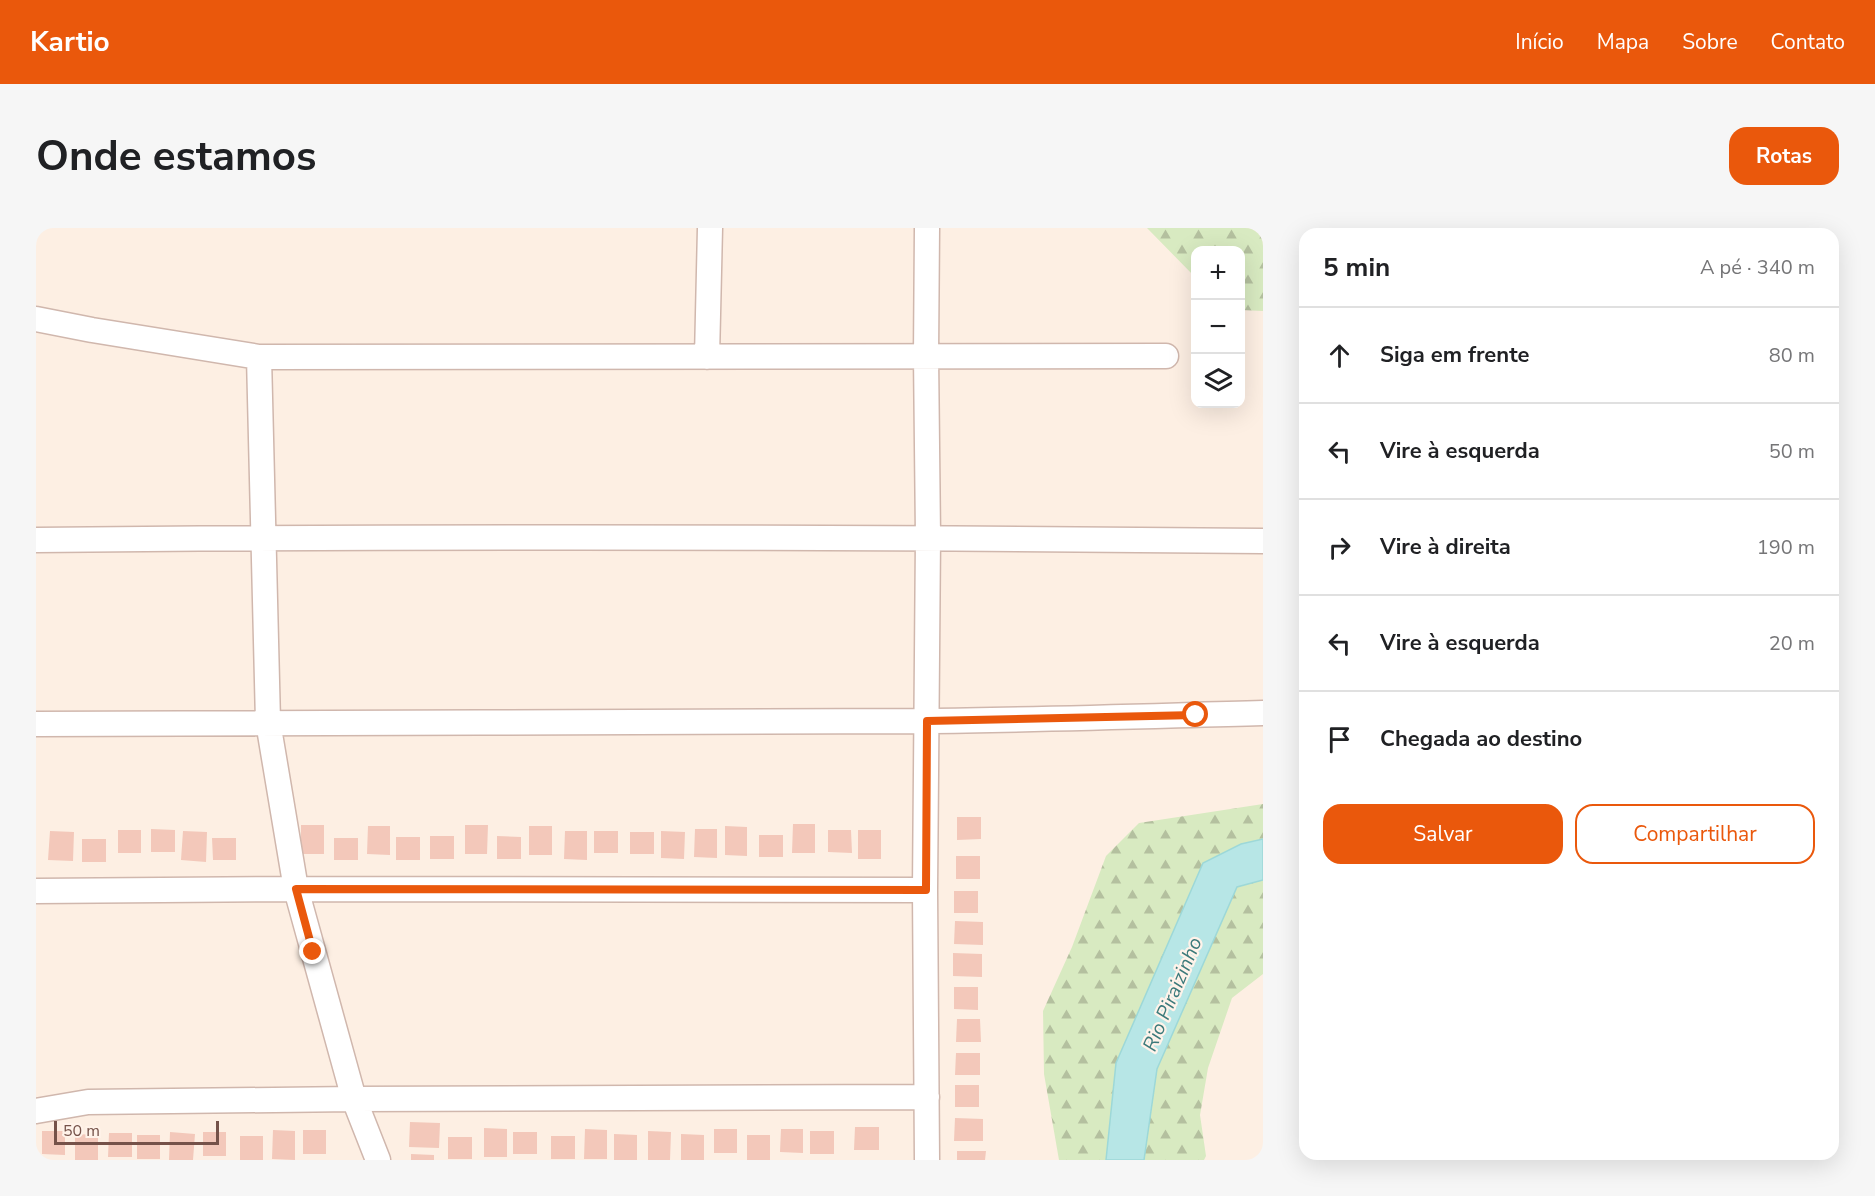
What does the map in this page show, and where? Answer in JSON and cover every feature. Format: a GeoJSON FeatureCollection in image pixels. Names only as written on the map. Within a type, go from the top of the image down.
{"type":"FeatureCollection","features":[{"type":"Feature","properties":{"kind":"street"},"geometry":{"type":"LineString","coordinates":[[708,357],[710,228]]}},
{"type":"Feature","properties":{"kind":"street"},"geometry":{"type":"LineString","coordinates":[[927,228],[927,1160]]}},
{"type":"Feature","properties":{"kind":"street"},"geometry":{"type":"LineString","coordinates":[[36,319],[258,357],[1166,356]]}},
{"type":"Feature","properties":{"kind":"street"},"geometry":{"type":"LineString","coordinates":[[258,357],[268,722],[296,889],[354,1099],[378,1160]]}},
{"type":"Feature","properties":{"kind":"street"},"geometry":{"type":"LineString","coordinates":[[36,540],[928,537],[1263,541]]}},
{"type":"Feature","properties":{"kind":"street"},"geometry":{"type":"LineString","coordinates":[[36,724],[927,721],[1263,713]]}},
{"type":"Feature","properties":{"kind":"street"},"geometry":{"type":"LineString","coordinates":[[36,891],[926,890]]}},
{"type":"Feature","properties":{"kind":"street"},"geometry":{"type":"LineString","coordinates":[[36,1111],[88,1102],[927,1097]]}},
{"type":"Feature","properties":{"kind":"green space"},"geometry":{"type":"Polygon","coordinates":[[[1147,228],[1263,228],[1263,311],[1245,310],[1245,246],[1191,246],[1191,273],[1147,228]]]}},
{"type":"Feature","properties":{"kind":"green space"},"geometry":{"type":"Polygon","coordinates":[[[1263,804],[1263,974],[1232,998],[1208,1068],[1200,1115],[1206,1156],[1204,1160],[1059,1160],[1044,1074],[1043,1011],[1072,947],[1106,856],[1139,823],[1263,804]]]}},
{"type":"Feature","properties":{"kind":"water","name":"Rio Piraizinho"},"geometry":{"type":"Polygon","coordinates":[[[1263,839],[1263,880],[1237,887],[1157,1069],[1144,1160],[1106,1160],[1116,1063],[1203,863],[1241,844],[1263,839]]]}},
{"type":"Feature","properties":{"kind":"building"},"geometry":{"type":"Polygon","coordinates":[[[957,817],[981,817],[981,839],[957,840],[957,817]]]}},
{"type":"Feature","properties":{"kind":"building"},"geometry":{"type":"Polygon","coordinates":[[[793,824],[815,824],[815,853],[792,853],[793,824]]]}},
{"type":"Feature","properties":{"kind":"building"},"geometry":{"type":"Polygon","coordinates":[[[301,825],[324,825],[324,854],[301,854],[301,825]]]}},
{"type":"Feature","properties":{"kind":"building"},"geometry":{"type":"Polygon","coordinates":[[[465,825],[488,825],[487,854],[465,854],[465,825]]]}},
{"type":"Feature","properties":{"kind":"building"},"geometry":{"type":"Polygon","coordinates":[[[368,826],[390,826],[390,855],[367,854],[368,826]]]}},
{"type":"Feature","properties":{"kind":"building"},"geometry":{"type":"Polygon","coordinates":[[[529,826],[552,826],[552,855],[529,855],[529,826]]]}},
{"type":"Feature","properties":{"kind":"building"},"geometry":{"type":"Polygon","coordinates":[[[725,826],[747,827],[747,856],[725,855],[725,826]]]}},
{"type":"Feature","properties":{"kind":"building"},"geometry":{"type":"Polygon","coordinates":[[[151,829],[175,830],[175,852],[151,852],[151,829]]]}},
{"type":"Feature","properties":{"kind":"building"},"geometry":{"type":"Polygon","coordinates":[[[695,829],[717,829],[717,858],[694,857],[695,829]]]}},
{"type":"Feature","properties":{"kind":"building"},"geometry":{"type":"Polygon","coordinates":[[[118,830],[141,830],[141,853],[118,853],[118,830]]]}},
{"type":"Feature","properties":{"kind":"building"},"geometry":{"type":"Polygon","coordinates":[[[828,830],[851,830],[852,853],[828,852],[828,830]]]}},
{"type":"Feature","properties":{"kind":"building"},"geometry":{"type":"Polygon","coordinates":[[[858,830],[881,830],[881,859],[858,859],[858,830]]]}},
{"type":"Feature","properties":{"kind":"building"},"geometry":{"type":"Polygon","coordinates":[[[50,831],[74,832],[73,861],[48,860],[50,831]]]}},
{"type":"Feature","properties":{"kind":"building"},"geometry":{"type":"Polygon","coordinates":[[[183,831],[207,832],[206,862],[181,860],[183,831]]]}},
{"type":"Feature","properties":{"kind":"building"},"geometry":{"type":"Polygon","coordinates":[[[565,831],[587,831],[587,860],[564,859],[565,831]]]}},
{"type":"Feature","properties":{"kind":"building"},"geometry":{"type":"Polygon","coordinates":[[[594,831],[618,831],[618,853],[594,853],[594,831]]]}},
{"type":"Feature","properties":{"kind":"building"},"geometry":{"type":"Polygon","coordinates":[[[661,831],[685,832],[684,859],[661,858],[661,831]]]}},
{"type":"Feature","properties":{"kind":"building"},"geometry":{"type":"Polygon","coordinates":[[[630,832],[654,832],[654,854],[630,854],[630,832]]]}},
{"type":"Feature","properties":{"kind":"building"},"geometry":{"type":"Polygon","coordinates":[[[759,835],[783,835],[783,857],[759,857],[759,835]]]}},
{"type":"Feature","properties":{"kind":"building"},"geometry":{"type":"Polygon","coordinates":[[[430,836],[454,836],[454,859],[430,859],[430,836]]]}},
{"type":"Feature","properties":{"kind":"building"},"geometry":{"type":"Polygon","coordinates":[[[497,836],[521,837],[521,859],[497,859],[497,836]]]}},
{"type":"Feature","properties":{"kind":"building"},"geometry":{"type":"Polygon","coordinates":[[[396,837],[420,837],[420,860],[396,860],[396,837]]]}},
{"type":"Feature","properties":{"kind":"building"},"geometry":{"type":"Polygon","coordinates":[[[212,838],[236,838],[236,860],[213,860],[212,838]]]}},
{"type":"Feature","properties":{"kind":"building"},"geometry":{"type":"Polygon","coordinates":[[[334,838],[358,838],[358,860],[334,860],[334,838]]]}},
{"type":"Feature","properties":{"kind":"building"},"geometry":{"type":"Polygon","coordinates":[[[82,839],[106,839],[106,862],[82,862],[82,839]]]}},
{"type":"Feature","properties":{"kind":"building"},"geometry":{"type":"Polygon","coordinates":[[[956,856],[980,856],[980,879],[956,879],[956,856]]]}},
{"type":"Feature","properties":{"kind":"building"},"geometry":{"type":"Polygon","coordinates":[[[954,891],[978,891],[978,913],[954,913],[954,891]]]}},
{"type":"Feature","properties":{"kind":"building"},"geometry":{"type":"Polygon","coordinates":[[[955,921],[983,922],[983,945],[954,944],[955,921]]]}},
{"type":"Feature","properties":{"kind":"building"},"geometry":{"type":"Polygon","coordinates":[[[953,953],[982,954],[982,977],[953,976],[953,953]]]}},
{"type":"Feature","properties":{"kind":"building"},"geometry":{"type":"Polygon","coordinates":[[[954,987],[978,987],[978,1010],[954,1009],[954,987]]]}},
{"type":"Feature","properties":{"kind":"building"},"geometry":{"type":"Polygon","coordinates":[[[957,1019],[980,1019],[981,1042],[956,1042],[957,1019]]]}},
{"type":"Feature","properties":{"kind":"building"},"geometry":{"type":"Polygon","coordinates":[[[956,1053],[980,1053],[980,1075],[955,1075],[956,1053]]]}},
{"type":"Feature","properties":{"kind":"building"},"geometry":{"type":"Polygon","coordinates":[[[955,1085],[979,1085],[979,1107],[955,1107],[955,1085]]]}},
{"type":"Feature","properties":{"kind":"building"},"geometry":{"type":"Polygon","coordinates":[[[955,1118],[983,1119],[983,1141],[954,1141],[955,1118]]]}},
{"type":"Feature","properties":{"kind":"building"},"geometry":{"type":"Polygon","coordinates":[[[410,1122],[440,1123],[439,1148],[409,1147],[410,1122]]]}},
{"type":"Feature","properties":{"kind":"building"},"geometry":{"type":"Polygon","coordinates":[[[855,1127],[879,1127],[879,1150],[854,1150],[855,1127]]]}},
{"type":"Feature","properties":{"kind":"building"},"geometry":{"type":"Polygon","coordinates":[[[484,1128],[507,1129],[507,1157],[484,1157],[484,1128]]]}},
{"type":"Feature","properties":{"kind":"building"},"geometry":{"type":"Polygon","coordinates":[[[585,1129],[607,1130],[607,1159],[584,1159],[585,1129]]]}},
{"type":"Feature","properties":{"kind":"building"},"geometry":{"type":"Polygon","coordinates":[[[714,1129],[737,1129],[737,1153],[714,1153],[714,1129]]]}},
{"type":"Feature","properties":{"kind":"building"},"geometry":{"type":"Polygon","coordinates":[[[781,1129],[803,1129],[803,1153],[780,1152],[781,1129]]]}},
{"type":"Feature","properties":{"kind":"building"},"geometry":{"type":"Polygon","coordinates":[[[273,1130],[295,1131],[295,1160],[272,1159],[273,1130]]]}},
{"type":"Feature","properties":{"kind":"building"},"geometry":{"type":"Polygon","coordinates":[[[303,1130],[326,1130],[326,1154],[303,1154],[303,1130]]]}},
{"type":"Feature","properties":{"kind":"building"},"geometry":{"type":"Polygon","coordinates":[[[42,1131],[65,1131],[65,1155],[42,1154],[42,1131]]]}},
{"type":"Feature","properties":{"kind":"building"},"geometry":{"type":"Polygon","coordinates":[[[648,1131],[671,1132],[670,1160],[648,1160],[648,1131]]]}},
{"type":"Feature","properties":{"kind":"building"},"geometry":{"type":"Polygon","coordinates":[[[810,1131],[834,1131],[834,1154],[810,1154],[810,1131]]]}},
{"type":"Feature","properties":{"kind":"building"},"geometry":{"type":"Polygon","coordinates":[[[170,1132],[195,1134],[193,1160],[169,1160],[170,1132]]]}},
{"type":"Feature","properties":{"kind":"building"},"geometry":{"type":"Polygon","coordinates":[[[203,1132],[226,1132],[226,1156],[203,1156],[203,1132]]]}},
{"type":"Feature","properties":{"kind":"building"},"geometry":{"type":"Polygon","coordinates":[[[513,1132],[537,1132],[537,1154],[513,1154],[513,1132]]]}},
{"type":"Feature","properties":{"kind":"building"},"geometry":{"type":"Polygon","coordinates":[[[109,1133],[132,1133],[132,1157],[108,1157],[109,1133]]]}},
{"type":"Feature","properties":{"kind":"building"},"geometry":{"type":"Polygon","coordinates":[[[75,1134],[98,1135],[98,1160],[75,1160],[75,1134]]]}},
{"type":"Feature","properties":{"kind":"building"},"geometry":{"type":"Polygon","coordinates":[[[614,1134],[637,1135],[637,1160],[614,1160],[614,1134]]]}},
{"type":"Feature","properties":{"kind":"building"},"geometry":{"type":"Polygon","coordinates":[[[681,1134],[704,1135],[704,1160],[681,1160],[681,1134]]]}},
{"type":"Feature","properties":{"kind":"building"},"geometry":{"type":"Polygon","coordinates":[[[137,1135],[160,1135],[160,1159],[137,1159],[137,1135]]]}},
{"type":"Feature","properties":{"kind":"building"},"geometry":{"type":"Polygon","coordinates":[[[747,1135],[770,1135],[770,1160],[747,1160],[747,1135]]]}},
{"type":"Feature","properties":{"kind":"building"},"geometry":{"type":"Polygon","coordinates":[[[240,1136],[263,1136],[263,1160],[240,1160],[240,1136]]]}},
{"type":"Feature","properties":{"kind":"building"},"geometry":{"type":"Polygon","coordinates":[[[551,1136],[575,1136],[575,1159],[551,1159],[551,1136]]]}},
{"type":"Feature","properties":{"kind":"building"},"geometry":{"type":"Polygon","coordinates":[[[448,1137],[472,1137],[472,1159],[448,1159],[448,1137]]]}},
{"type":"Feature","properties":{"kind":"building"},"geometry":{"type":"Polygon","coordinates":[[[957,1151],[986,1151],[985,1160],[957,1160],[957,1151]]]}},
{"type":"Feature","properties":{"kind":"building"},"geometry":{"type":"Polygon","coordinates":[[[411,1154],[434,1155],[434,1160],[411,1160],[411,1154]]]}},
{"type":"Feature","properties":{"kind":"route"},"geometry":{"type":"LineString","coordinates":[[313,952],[296,889],[926,890],[927,721],[1196,715]]}}]}
